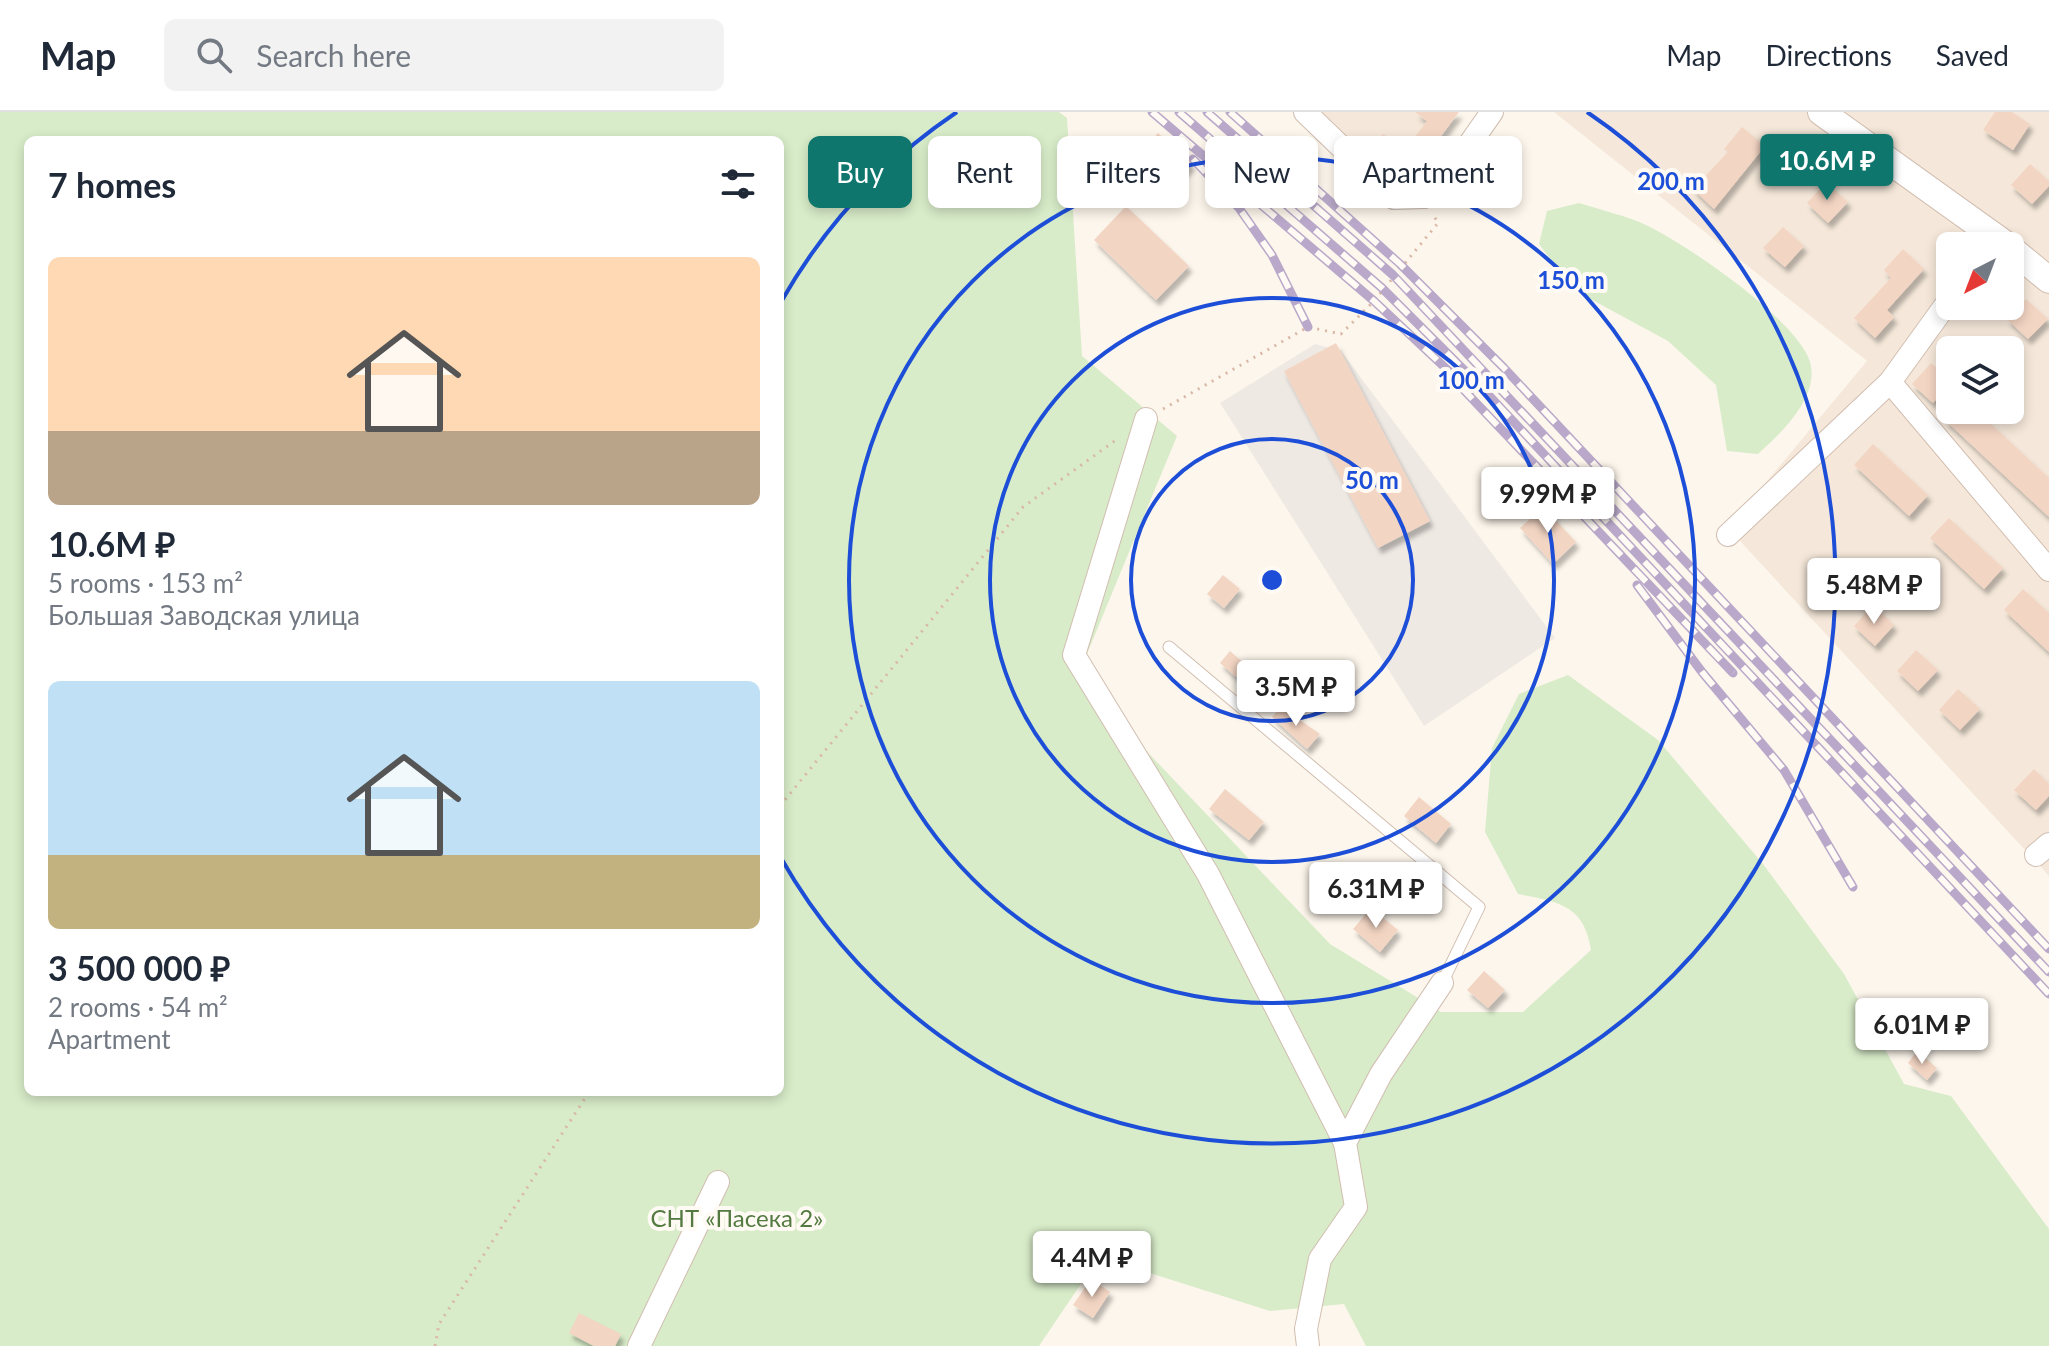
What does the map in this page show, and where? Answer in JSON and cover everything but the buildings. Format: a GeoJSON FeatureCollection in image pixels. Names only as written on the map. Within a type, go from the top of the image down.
{"type":"FeatureCollection","features":[{"type":"Feature","properties":{"kind":"street"},"geometry":{"type":"LineString","coordinates":[[1305,112],[1394,198],[1424,197],[1438,189],[1492,112]]}},
{"type":"Feature","properties":{"kind":"street"},"geometry":{"type":"LineString","coordinates":[[1821,112],[1985,232]]}},
{"type":"Feature","properties":{"kind":"street"},"geometry":{"type":"LineString","coordinates":[[2024,261],[2049,280]]}},
{"type":"Feature","properties":{"kind":"street"},"geometry":{"type":"LineString","coordinates":[[1728,535],[1890,382],[1936,318]]}},
{"type":"Feature","properties":{"kind":"street"},"geometry":{"type":"LineString","coordinates":[[1890,382],[2049,570]]}},
{"type":"Feature","properties":{"kind":"street"},"geometry":{"type":"LineString","coordinates":[[1146,419],[1074,655],[1208,874],[1345,1143],[1356,1207],[1320,1259],[1306,1329],[1308,1346]]}},
{"type":"Feature","properties":{"kind":"street"},"geometry":{"type":"LineString","coordinates":[[1345,1143],[1381,1074],[1442,983]]}},
{"type":"Feature","properties":{"kind":"street"},"geometry":{"type":"LineString","coordinates":[[639,1346],[718,1182]]}},
{"type":"Feature","properties":{"kind":"lane"},"geometry":{"type":"LineString","coordinates":[[1169,647],[1479,907],[1442,983]]}},
{"type":"Feature","properties":{"kind":"path"},"geometry":{"type":"LineString","coordinates":[[435,1346],[439,1324],[586,1096]]}},
{"type":"Feature","properties":{"kind":"shaded area"},"geometry":{"type":"Polygon","coordinates":[[[1315,112],[1456,112],[1439,136],[1342,136],[1315,112]]]}},
{"type":"Feature","properties":{"kind":"shaded area"},"geometry":{"type":"Polygon","coordinates":[[[1554,112],[2049,112],[2049,876],[1728,528],[1867,361],[1554,112]]]}},
{"type":"Feature","properties":{"kind":"shaded area"},"geometry":{"type":"Polygon","coordinates":[[[1315,344],[1341,351],[1555,638],[1424,726],[1220,403],[1315,344]]]}},
{"type":"Feature","properties":{"kind":"green space","name":"СНТ «Пасека 2»"},"geometry":{"type":"Polygon","coordinates":[[[0,112],[1059,112],[1067,118],[1068,136],[1057,136],[1057,208],[1073,208],[1082,356],[1177,436],[1077,678],[1330,944],[1441,1012],[1523,1012],[1591,950],[1582,923],[1575,914],[1557,903],[1518,894],[1485,832],[1492,748],[1519,694],[1568,675],[1658,740],[1763,864],[1844,974],[1904,1084],[1951,1096],[2049,1229],[2049,1346],[1366,1346],[1344,1304],[1270,1311],[1099,1257],[1039,1346],[0,1346],[0,112]]]}},
{"type":"Feature","properties":{"kind":"green space"},"geometry":{"type":"Polygon","coordinates":[[[1579,203],[1637,221],[1680,244],[1761,303],[1801,344],[1810,362],[1812,375],[1804,401],[1777,436],[1758,454],[1727,451],[1716,385],[1668,341],[1585,296],[1560,272],[1539,244],[1547,211],[1579,203]]]}},
{"type":"Feature","properties":{"kind":"railway"},"geometry":{"type":"LineString","coordinates":[[1152,112],[1374,301],[1470,391]]}},
{"type":"Feature","properties":{"kind":"railway"},"geometry":{"type":"LineString","coordinates":[[1179,112],[1382,288],[1482,388],[2049,994]]}},
{"type":"Feature","properties":{"kind":"railway"},"geometry":{"type":"LineString","coordinates":[[1207,112],[1393,275],[2049,972]]}},
{"type":"Feature","properties":{"kind":"railway"},"geometry":{"type":"LineString","coordinates":[[1230,112],[1400,264],[1504,368],[2049,949]]}},
{"type":"Feature","properties":{"kind":"railway"},"geometry":{"type":"LineString","coordinates":[[1193,159],[1239,208],[1272,255],[1308,327]]}},
{"type":"Feature","properties":{"kind":"railway"},"geometry":{"type":"LineString","coordinates":[[1460,386],[1733,673]]}},
{"type":"Feature","properties":{"kind":"railway"},"geometry":{"type":"LineString","coordinates":[[1637,585],[1702,672],[1784,770],[1853,887]]}}]}
